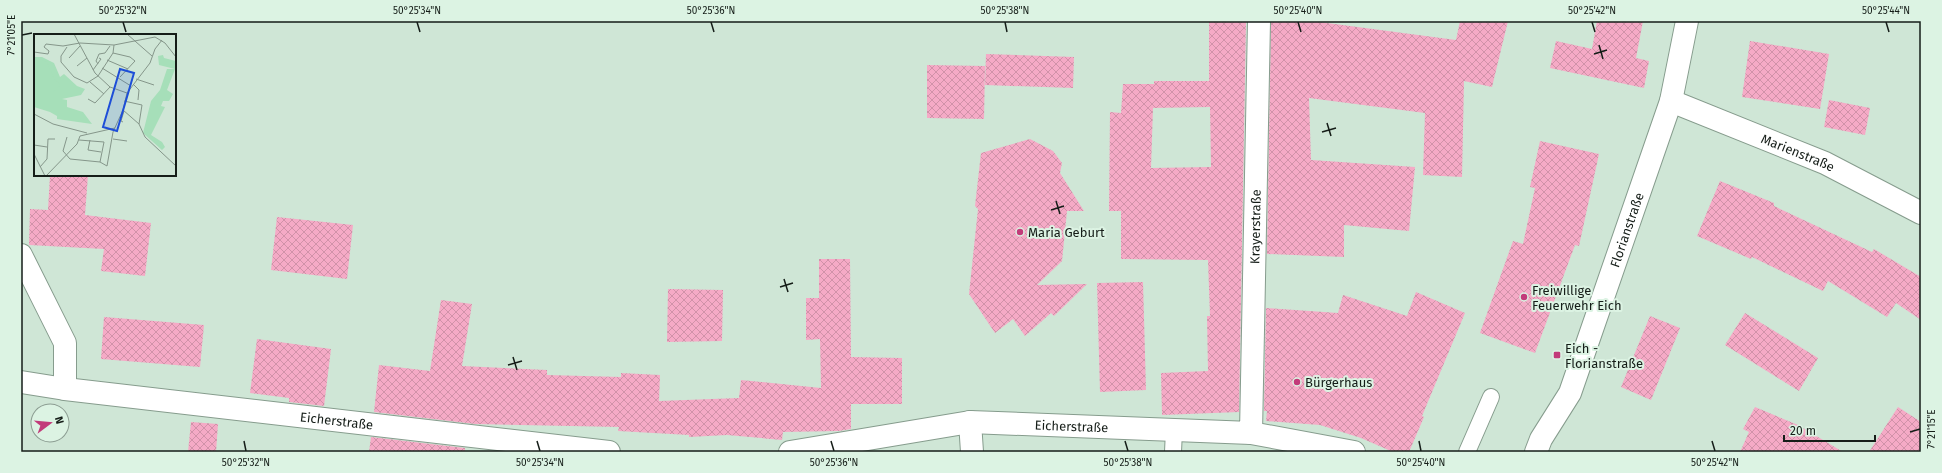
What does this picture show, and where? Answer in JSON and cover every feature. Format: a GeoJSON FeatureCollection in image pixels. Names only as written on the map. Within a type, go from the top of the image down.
{"type":"FeatureCollection","features":[{"type":"Feature","properties":{"kind":"street","name":"Krayerstraße"},"geometry":{"type":"LineString","coordinates":[[1251,433],[1259,21]]}},
{"type":"Feature","properties":{"kind":"street","name":"Florianstraße"},"geometry":{"type":"LineString","coordinates":[[1536,452],[1541,439],[1570,393],[1671,101],[1687,21]]}},
{"type":"Feature","properties":{"kind":"street","name":"Marienstraße"},"geometry":{"type":"LineString","coordinates":[[1671,101],[1825,163],[1921,213]]}},
{"type":"Feature","properties":{"kind":"street"},"geometry":{"type":"LineString","coordinates":[[21,255],[66,343],[65,389]]}},
{"type":"Feature","properties":{"kind":"street","name":"Eicherstraße"},"geometry":{"type":"LineString","coordinates":[[21,382],[65,389],[609,452]]}},
{"type":"Feature","properties":{"kind":"street","name":"Eicherstraße"},"geometry":{"type":"LineString","coordinates":[[790,452],[970,422],[1251,433],[1354,452]]}},
{"type":"Feature","properties":{"kind":"street"},"geometry":{"type":"LineString","coordinates":[[970,422],[972,452]]}},
{"type":"Feature","properties":{"kind":"lane"},"geometry":{"type":"LineString","coordinates":[[1467,452],[1491,397]]}},
{"type":"Feature","properties":{"kind":"lane"},"geometry":{"type":"LineString","coordinates":[[1172,452],[1174,430]]}},
{"type":"Feature","properties":{"kind":"building"},"geometry":{"type":"Polygon","coordinates":[[[1209,21],[1246,21],[1239,412],[1162,415],[1161,373],[1208,371],[1207,316],[1210,316],[1208,260],[1121,259],[1121,211],[1109,211],[1110,112],[1121,113],[1123,84],[1154,84],[1154,81],[1209,81],[1209,21]],[[1210,107],[1153,108],[1151,168],[1211,167],[1210,107]]]}},
{"type":"Feature","properties":{"kind":"building"},"geometry":{"type":"Polygon","coordinates":[[[1271,21],[1312,21],[1456,40],[1460,21],[1508,21],[1492,87],[1464,81],[1462,177],[1423,175],[1425,113],[1309,98],[1311,160],[1415,167],[1409,231],[1344,225],[1344,257],[1267,254],[1271,21]]]}},
{"type":"Feature","properties":{"kind":"building"},"geometry":{"type":"Polygon","coordinates":[[[1597,21],[1643,21],[1636,58],[1649,61],[1644,88],[1550,68],[1556,41],[1592,49],[1597,21]]]}},
{"type":"Feature","properties":{"kind":"building"},"geometry":{"type":"Polygon","coordinates":[[[1750,41],[1829,54],[1820,109],[1742,97],[1750,41]]]}},
{"type":"Feature","properties":{"kind":"building"},"geometry":{"type":"Polygon","coordinates":[[[986,54],[1074,57],[1073,88],[985,85],[986,54]]]}},
{"type":"Feature","properties":{"kind":"building"},"geometry":{"type":"Polygon","coordinates":[[[927,65],[985,66],[984,119],[927,118],[927,65]]]}},
{"type":"Feature","properties":{"kind":"building"},"geometry":{"type":"Polygon","coordinates":[[[1829,100],[1870,108],[1865,135],[1824,127],[1829,100]]]}},
{"type":"Feature","properties":{"kind":"building","name":"Maria Geburt"},"geometry":{"type":"Polygon","coordinates":[[[1030,139],[1053,151],[1062,163],[1060,173],[1084,211],[1067,211],[1062,261],[1037,285],[1087,284],[1054,316],[1051,313],[1025,336],[1013,319],[995,333],[969,294],[978,209],[975,206],[981,153],[1030,139]]]}},
{"type":"Feature","properties":{"kind":"building"},"geometry":{"type":"Polygon","coordinates":[[[1540,141],[1599,154],[1579,246],[1575,245],[1535,353],[1480,333],[1513,241],[1523,244],[1535,188],[1530,187],[1540,141]]]}},
{"type":"Feature","properties":{"kind":"building"},"geometry":{"type":"Polygon","coordinates":[[[50,176],[88,176],[85,215],[151,223],[145,276],[101,271],[104,249],[29,245],[30,209],[48,210],[50,176]]]}},
{"type":"Feature","properties":{"kind":"building"},"geometry":{"type":"Polygon","coordinates":[[[1720,181],[1774,203],[1774,206],[1872,252],[1874,249],[1921,277],[1921,320],[1896,303],[1887,317],[1828,281],[1823,291],[1752,257],[1751,259],[1697,236],[1720,181]]]}},
{"type":"Feature","properties":{"kind":"building"},"geometry":{"type":"Polygon","coordinates":[[[277,217],[353,225],[347,279],[271,270],[277,217]]]}},
{"type":"Feature","properties":{"kind":"building"},"geometry":{"type":"Polygon","coordinates":[[[819,259],[850,259],[851,357],[902,358],[902,404],[851,404],[851,429],[839,431],[783,432],[782,440],[727,435],[689,437],[689,435],[618,431],[619,427],[475,424],[374,412],[379,365],[430,371],[441,300],[472,304],[462,366],[547,370],[547,375],[621,377],[621,373],[660,375],[659,401],[739,398],[741,380],[821,388],[820,339],[806,340],[806,298],[819,298],[819,259]]]}},
{"type":"Feature","properties":{"kind":"building"},"geometry":{"type":"Polygon","coordinates":[[[1143,282],[1146,390],[1100,392],[1097,283],[1143,282]]]}},
{"type":"Feature","properties":{"kind":"building"},"geometry":{"type":"Polygon","coordinates":[[[668,289],[723,290],[722,341],[667,342],[668,289]]]}},
{"type":"Feature","properties":{"kind":"building"},"geometry":{"type":"Polygon","coordinates":[[[1416,292],[1465,313],[1422,416],[1424,417],[1409,452],[1393,452],[1361,438],[1320,425],[1266,421],[1267,411],[1264,411],[1266,308],[1338,313],[1343,295],[1407,316],[1416,292]]]}},
{"type":"Feature","properties":{"kind":"building"},"geometry":{"type":"Polygon","coordinates":[[[1745,313],[1818,358],[1799,391],[1725,345],[1745,313]]]}},
{"type":"Feature","properties":{"kind":"building"},"geometry":{"type":"Polygon","coordinates":[[[1650,316],[1680,328],[1651,400],[1621,387],[1650,316]]]}},
{"type":"Feature","properties":{"kind":"building"},"geometry":{"type":"Polygon","coordinates":[[[104,317],[204,325],[200,367],[101,359],[104,317]]]}},
{"type":"Feature","properties":{"kind":"building"},"geometry":{"type":"Polygon","coordinates":[[[257,339],[331,349],[324,406],[289,402],[289,398],[250,393],[257,339]]]}},
{"type":"Feature","properties":{"kind":"building"},"geometry":{"type":"Polygon","coordinates":[[[1755,407],[1798,425],[1843,452],[1740,452],[1749,432],[1743,429],[1755,407]]]}},
{"type":"Feature","properties":{"kind":"building"},"geometry":{"type":"Polygon","coordinates":[[[1898,407],[1921,422],[1921,452],[1869,452],[1898,407]]]}},
{"type":"Feature","properties":{"kind":"building"},"geometry":{"type":"Polygon","coordinates":[[[191,422],[218,424],[216,452],[188,452],[191,422]]]}},
{"type":"Feature","properties":{"kind":"building"},"geometry":{"type":"Polygon","coordinates":[[[371,437],[465,448],[465,452],[369,452],[371,437]]]}},
{"type":"Feature","properties":{"kind":"place","name":"Maria Geburt"},"geometry":{"type":"Point","coordinates":[1020,232]}},
{"type":"Feature","properties":{"kind":"place","name":"Freiwillige Feuerwehr Eich"},"geometry":{"type":"Point","coordinates":[1524,297]}},
{"type":"Feature","properties":{"kind":"place","name":"Eich - Florianstraße"},"geometry":{"type":"Point","coordinates":[1557,355]}},
{"type":"Feature","properties":{"kind":"place","name":"Bürgerhaus"},"geometry":{"type":"Point","coordinates":[1297,382]}}]}
